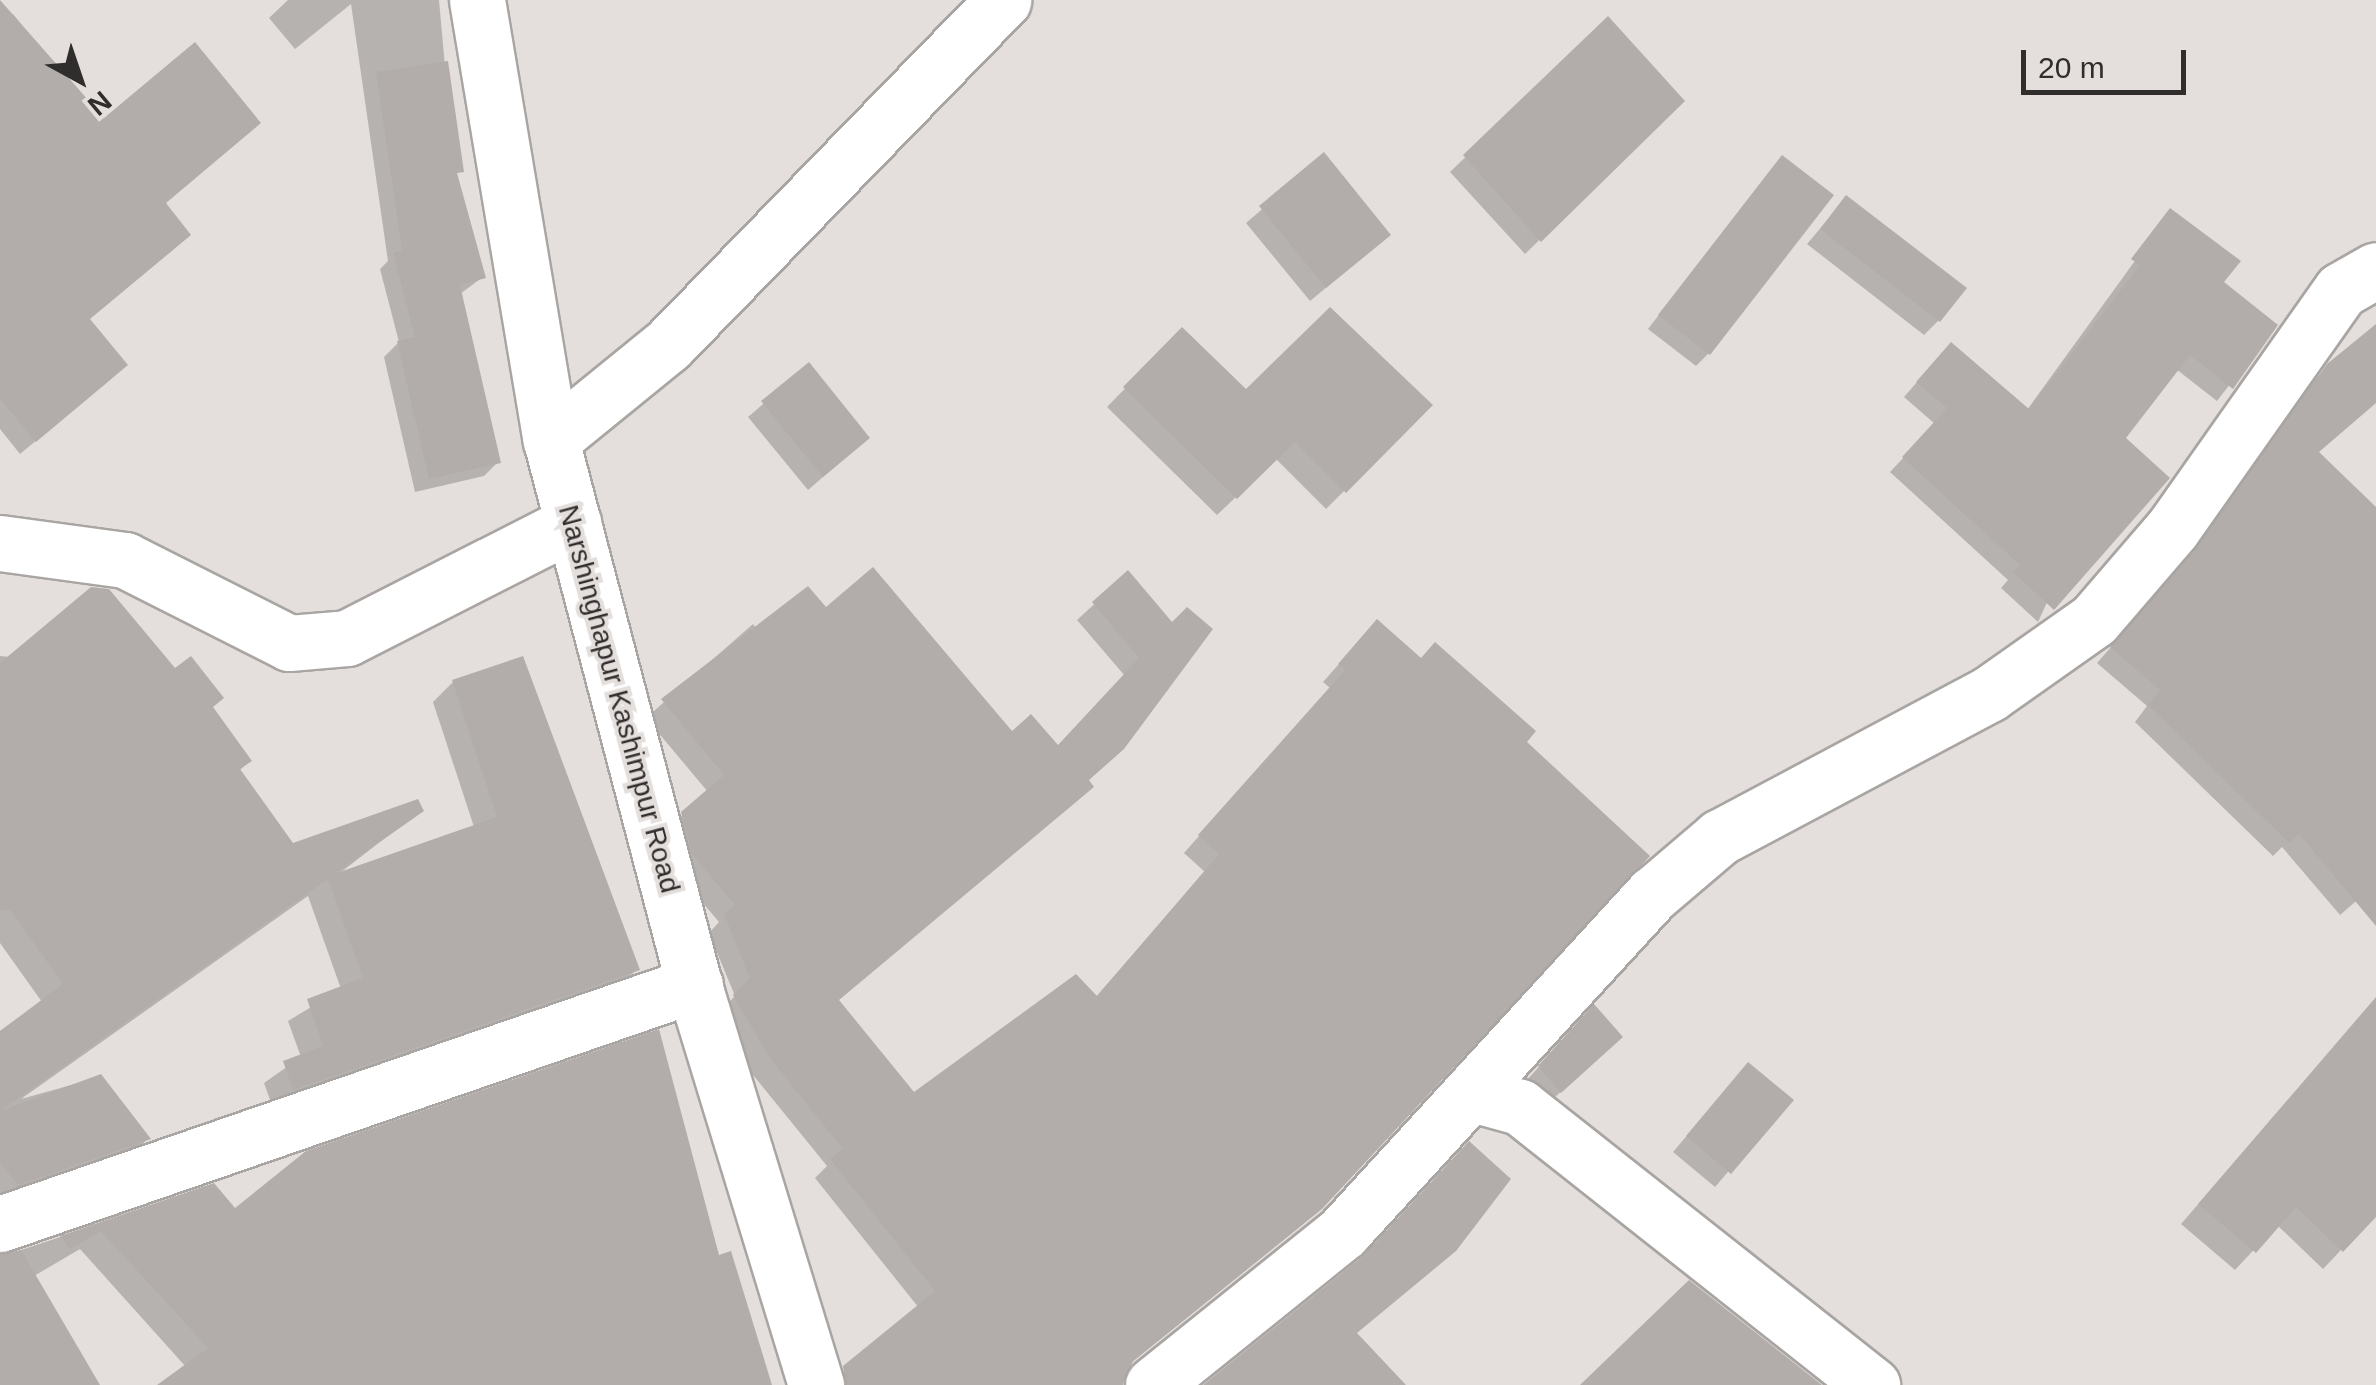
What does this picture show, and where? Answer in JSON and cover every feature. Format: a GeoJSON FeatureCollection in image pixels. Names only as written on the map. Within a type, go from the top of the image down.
{"type":"FeatureCollection","features":[{"type":"Feature","properties":{"kind":"street","name":"Narshinghapur Kashimpur Road"},"geometry":{"type":"LineString","coordinates":[[477,0],[551,440],[694,984],[816,1385]]}},
{"type":"Feature","properties":{"kind":"street"},"geometry":{"type":"LineString","coordinates":[[551,440],[668,344],[1003,0]]}},
{"type":"Feature","properties":{"kind":"street"},"geometry":{"type":"LineString","coordinates":[[1153,1385],[1343,1232],[1476,1095],[1652,894],[1720,837],[1989,694],[2094,620],[2173,528],[2341,290],[2376,270]]}},
{"type":"Feature","properties":{"kind":"street"},"geometry":{"type":"LineString","coordinates":[[0,543],[125,560],[289,643],[346,638],[573,522]]}},
{"type":"Feature","properties":{"kind":"street"},"geometry":{"type":"LineString","coordinates":[[0,1224],[694,984]]}},
{"type":"Feature","properties":{"kind":"street"},"geometry":{"type":"LineString","coordinates":[[1476,1095],[1534,1117],[1872,1385]]}},
{"type":"Feature","properties":{"kind":"building"},"geometry":{"type":"Polygon","coordinates":[[[0,0],[104,118],[195,42],[261,123],[166,203],[191,235],[90,319],[128,365],[36,442],[0,399],[0,0]]]}},
{"type":"Feature","properties":{"kind":"building"},"geometry":{"type":"Polygon","coordinates":[[[1608,16],[1685,101],[1541,242],[1463,155],[1608,16]]]}},
{"type":"Feature","properties":{"kind":"building"},"geometry":{"type":"Polygon","coordinates":[[[448,61],[464,172],[457,173],[486,278],[460,285],[501,463],[429,479],[397,341],[415,337],[393,253],[402,250],[376,72],[448,61]]]}},
{"type":"Feature","properties":{"kind":"building"},"geometry":{"type":"Polygon","coordinates":[[[1324,152],[1391,235],[1326,288],[1259,206],[1324,152]]]}},
{"type":"Feature","properties":{"kind":"building"},"geometry":{"type":"Polygon","coordinates":[[[1782,155],[1834,195],[1710,355],[1658,315],[1782,155]]]}},
{"type":"Feature","properties":{"kind":"building"},"geometry":{"type":"Polygon","coordinates":[[[1846,195],[1967,288],[1940,322],[1820,229],[1846,195]]]}},
{"type":"Feature","properties":{"kind":"building"},"geometry":{"type":"Polygon","coordinates":[[[2170,208],[2241,261],[2224,282],[2278,325],[2233,389],[2190,355],[2126,438],[2170,478],[2054,610],[2013,572],[2020,565],[1902,457],[1947,408],[1916,382],[1951,342],[2029,409],[2140,265],[2131,259],[2170,208]]]}},
{"type":"Feature","properties":{"kind":"building"},"geometry":{"type":"Polygon","coordinates":[[[1330,307],[1433,405],[1346,493],[1295,442],[1237,499],[1123,387],[1182,327],[1246,389],[1330,307]]]}},
{"type":"Feature","properties":{"kind":"building"},"geometry":{"type":"Polygon","coordinates":[[[2376,324],[2376,403],[2319,452],[2376,507],[2376,926],[2299,834],[2289,843],[2148,705],[2160,690],[2110,647],[2198,546],[2327,364],[2376,324]]]}},
{"type":"Feature","properties":{"kind":"building"},"geometry":{"type":"Polygon","coordinates":[[[809,362],[870,438],[823,477],[761,401],[809,362]]]}},
{"type":"Feature","properties":{"kind":"building"},"geometry":{"type":"Polygon","coordinates":[[[873,567],[1012,731],[1031,714],[1058,745],[1139,658],[1092,602],[1128,570],[1172,622],[1187,607],[1213,629],[1124,749],[1089,780],[1094,787],[839,1000],[914,1092],[1076,974],[1097,996],[1219,854],[1198,835],[1345,670],[1338,664],[1377,619],[1421,658],[1435,642],[1536,731],[1527,742],[1650,856],[1322,1209],[1133,1361],[1122,1385],[846,1385],[843,1366],[935,1291],[830,1159],[843,1149],[769,1057],[733,995],[750,978],[724,914],[735,905],[692,854],[681,812],[724,775],[661,699],[808,586],[826,607],[873,567]]]}},
{"type":"Feature","properties":{"kind":"building"},"geometry":{"type":"Polygon","coordinates":[[[91,587],[109,589],[175,668],[191,656],[224,698],[213,707],[252,761],[240,769],[293,843],[418,799],[424,811],[334,874],[497,817],[452,680],[523,656],[640,970],[293,1090],[283,1061],[323,1046],[307,999],[363,978],[328,879],[0,1111],[0,1031],[63,984],[11,911],[0,910],[0,663],[91,587]]]}},
{"type":"Feature","properties":{"kind":"building"},"geometry":{"type":"Polygon","coordinates":[[[2376,997],[2376,1217],[2343,1252],[2296,1207],[2256,1253],[2198,1204],[2376,997]]]}},
{"type":"Feature","properties":{"kind":"building"},"geometry":{"type":"Polygon","coordinates":[[[1594,1004],[1623,1037],[1561,1093],[1538,1066],[1594,1004]]]}},
{"type":"Feature","properties":{"kind":"building"},"geometry":{"type":"Polygon","coordinates":[[[659,1029],[719,1255],[731,1251],[772,1385],[157,1385],[208,1348],[101,1231],[70,1249],[60,1236],[214,1183],[235,1208],[306,1151],[659,1029]]]}},
{"type":"Feature","properties":{"kind":"building"},"geometry":{"type":"Polygon","coordinates":[[[1748,1062],[1794,1100],[1731,1174],[1686,1136],[1748,1062]]]}},
{"type":"Feature","properties":{"kind":"building"},"geometry":{"type":"Polygon","coordinates":[[[101,1074],[151,1139],[18,1185],[0,1163],[0,1111],[101,1074]]]}},
{"type":"Feature","properties":{"kind":"building"},"geometry":{"type":"Polygon","coordinates":[[[1469,1141],[1511,1179],[1456,1251],[1357,1333],[1406,1385],[1203,1385],[1363,1256],[1469,1141]]]}},
{"type":"Feature","properties":{"kind":"building"},"geometry":{"type":"Polygon","coordinates":[[[21,1250],[100,1385],[0,1385],[0,1254],[21,1250]]]}},
{"type":"Feature","properties":{"kind":"building"},"geometry":{"type":"Polygon","coordinates":[[[1689,1280],[1822,1385],[1580,1385],[1689,1280]]]}}]}
